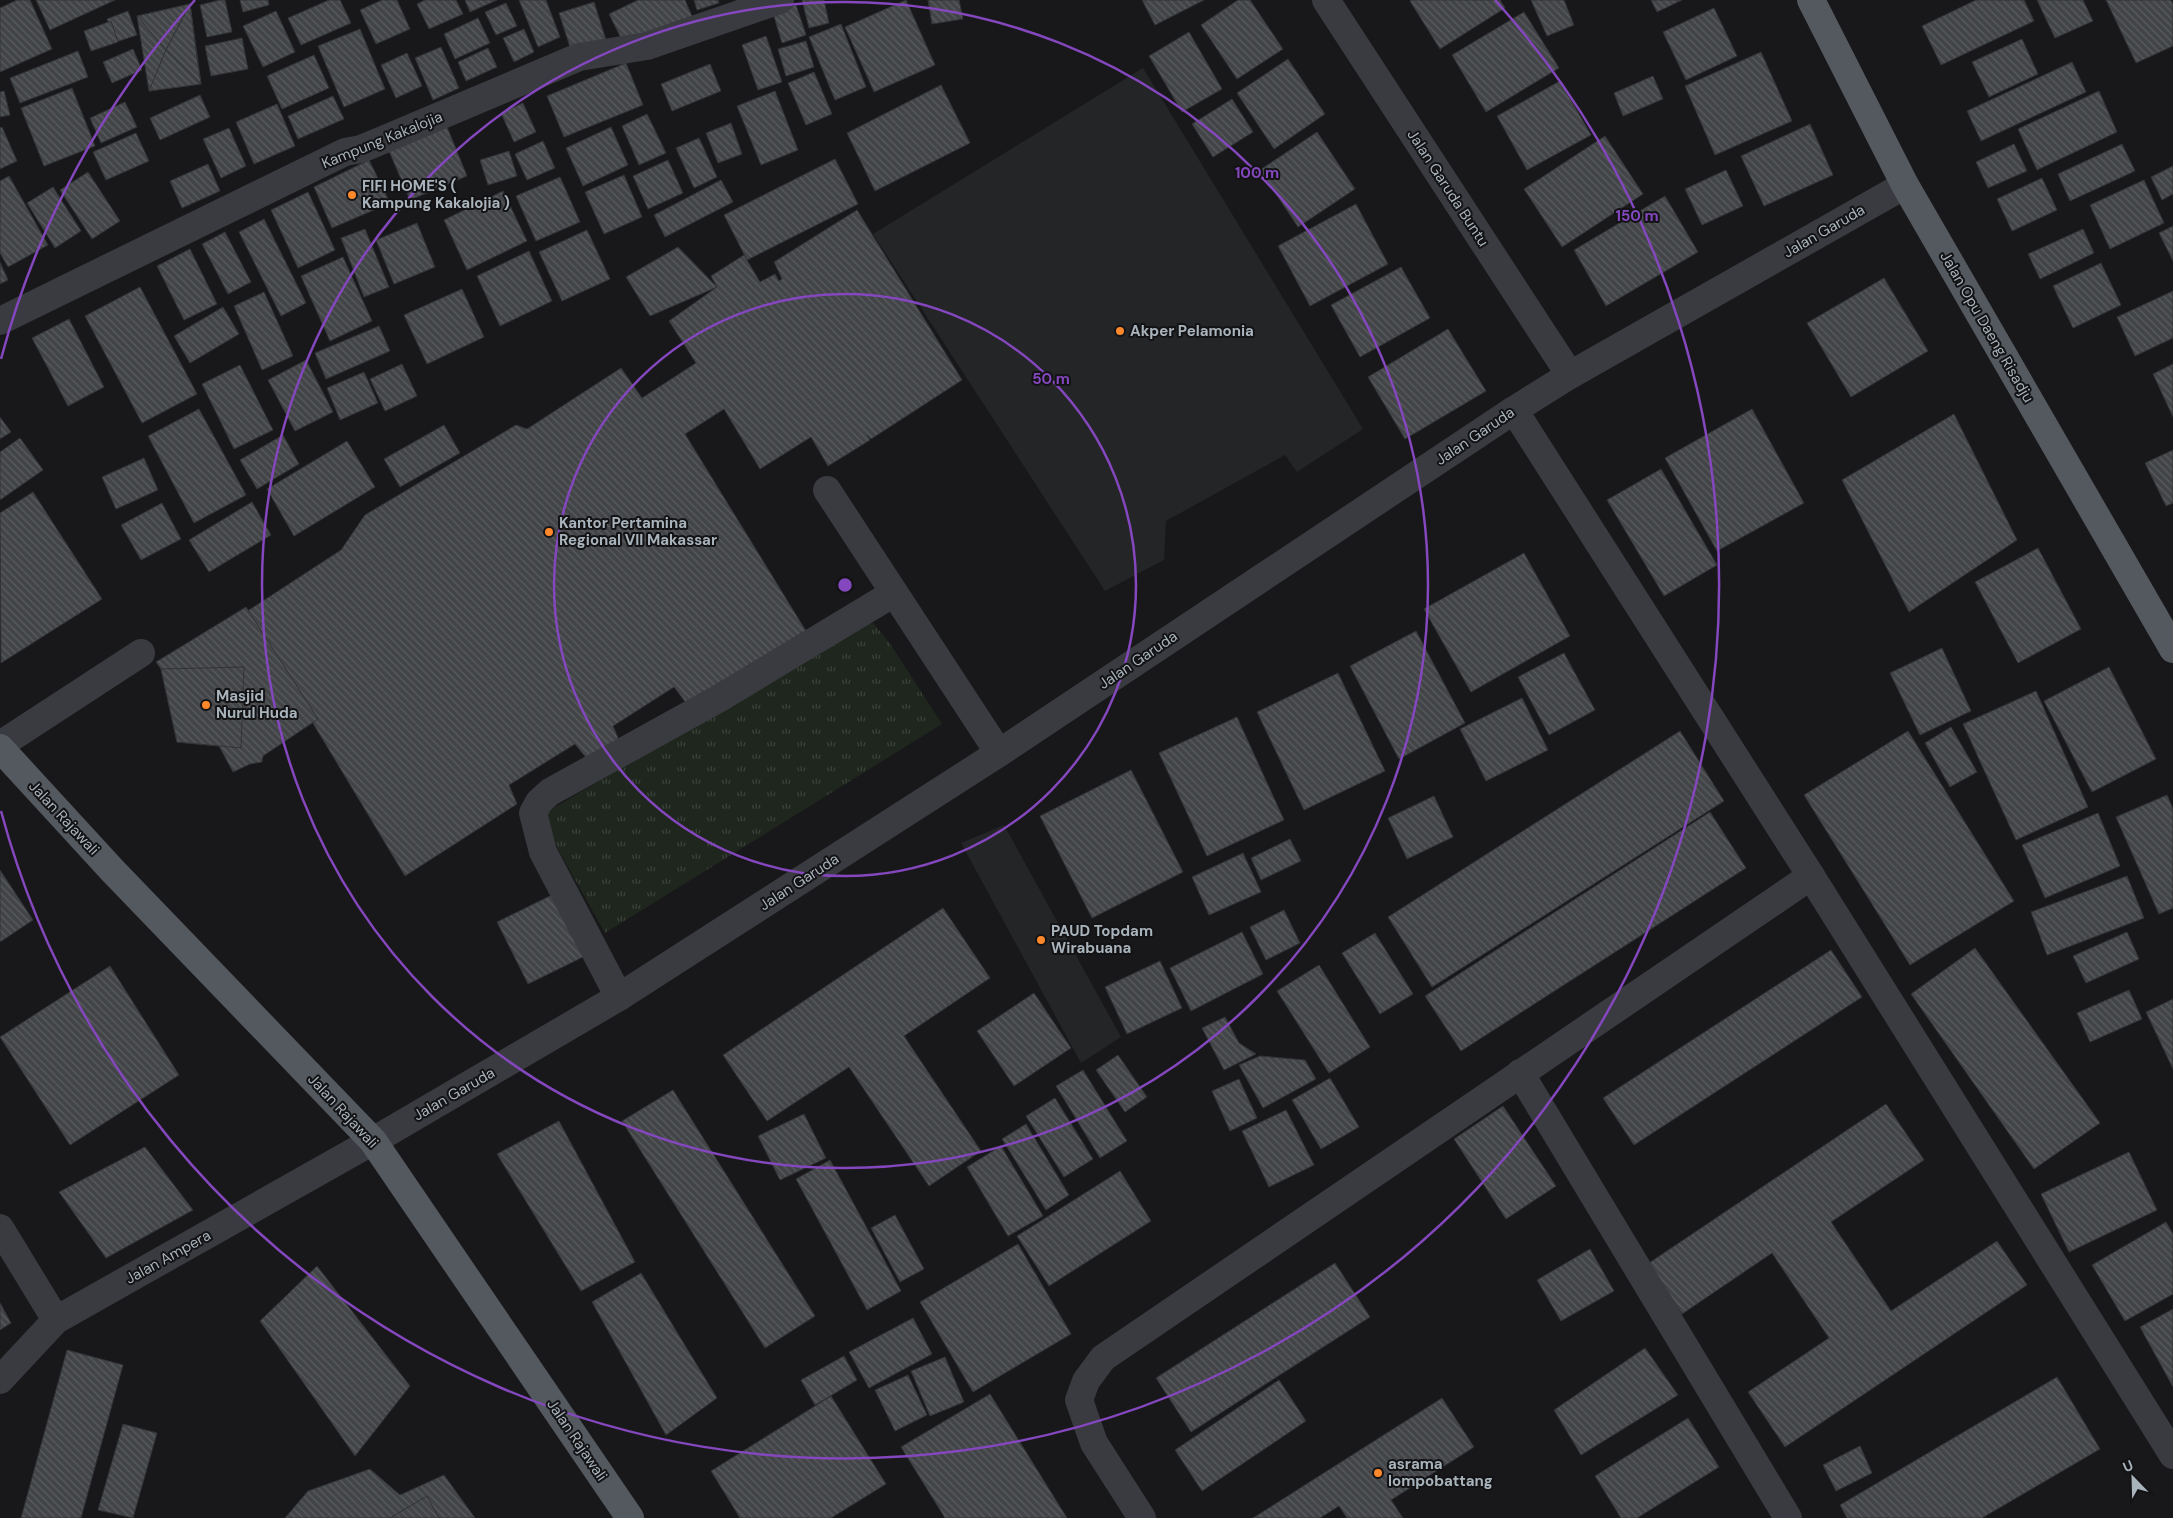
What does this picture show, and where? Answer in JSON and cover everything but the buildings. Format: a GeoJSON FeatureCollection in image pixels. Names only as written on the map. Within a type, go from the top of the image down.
{"type":"FeatureCollection","features":[{"type":"Feature","properties":{"kind":"main road","name":"Jalan Opu Daeng Risadju"},"geometry":{"type":"LineString","coordinates":[[1811,0],[1905,184],[2173,650]]}},
{"type":"Feature","properties":{"kind":"main road","name":"Jalan Rajawali"},"geometry":{"type":"LineString","coordinates":[[0,747],[112,870],[373,1141],[630,1518]]}},
{"type":"Feature","properties":{"kind":"street","name":"Kampung Kakalojia"},"geometry":{"type":"LineString","coordinates":[[0,321],[345,152],[361,149],[579,57],[648,46],[780,0]]}},
{"type":"Feature","properties":{"kind":"street","name":"Jalan Garuda Buntu"},"geometry":{"type":"LineString","coordinates":[[1326,0],[1570,375]]}},
{"type":"Feature","properties":{"kind":"street","name":"Jalan Garuda"},"geometry":{"type":"LineString","coordinates":[[373,1141],[619,997],[999,753],[1514,410],[1570,375],[1905,184]]}},
{"type":"Feature","properties":{"kind":"street"},"geometry":{"type":"LineString","coordinates":[[1514,410],[1810,876],[2173,1455]]}},
{"type":"Feature","properties":{"kind":"street"},"geometry":{"type":"LineString","coordinates":[[827,490],[999,753]]}},
{"type":"Feature","properties":{"kind":"street"},"geometry":{"type":"LineString","coordinates":[[619,997],[543,852],[533,813],[539,802],[550,792],[586,770],[718,699],[894,593]]}},
{"type":"Feature","properties":{"kind":"street"},"geometry":{"type":"LineString","coordinates":[[0,747],[141,652]]}},
{"type":"Feature","properties":{"kind":"street"},"geometry":{"type":"LineString","coordinates":[[1142,1518],[1094,1443],[1079,1400],[1086,1381],[1103,1358],[1810,876]]}},
{"type":"Feature","properties":{"kind":"street"},"geometry":{"type":"LineString","coordinates":[[1520,1073],[1788,1518]]}},
{"type":"Feature","properties":{"kind":"street","name":"Jalan Ampera"},"geometry":{"type":"LineString","coordinates":[[0,1380],[56,1320],[373,1141]]}},
{"type":"Feature","properties":{"kind":"street"},"geometry":{"type":"LineString","coordinates":[[0,1228],[56,1320]]}},
{"type":"Feature","properties":{"kind":"shaded area","name":"Akper Pelamonia"},"geometry":{"type":"Polygon","coordinates":[[[1143,68],[1363,429],[1297,472],[1285,455],[1166,521],[1164,560],[1105,591],[873,234],[1143,68]]]}},
{"type":"Feature","properties":{"kind":"shaded area","name":"PAUD Topdam Wirabuana"},"geometry":{"type":"Polygon","coordinates":[[[1004,825],[1121,1037],[1081,1063],[961,843],[1004,825]]]}},
{"type":"Feature","properties":{"kind":"green space"},"geometry":{"type":"Polygon","coordinates":[[[873,623],[889,642],[942,724],[605,933],[541,819],[547,812],[861,625],[873,623]]]}},
{"type":"Feature","properties":{"kind":"place","name":"FIFI HOME'S ( Kampung Kakalojia )"},"geometry":{"type":"Point","coordinates":[352,195]}},
{"type":"Feature","properties":{"kind":"place","name":"Akper Pelamonia"},"geometry":{"type":"Point","coordinates":[1120,331]}},
{"type":"Feature","properties":{"kind":"place","name":"Kantor Pertamina Regional VII Makassar"},"geometry":{"type":"Point","coordinates":[549,532]}},
{"type":"Feature","properties":{"kind":"place","name":"Masjid Nurul Huda"},"geometry":{"type":"Point","coordinates":[206,705]}},
{"type":"Feature","properties":{"kind":"place","name":"PAUD Topdam Wirabuana"},"geometry":{"type":"Point","coordinates":[1041,940]}},
{"type":"Feature","properties":{"kind":"place","name":"asrama lompobattang"},"geometry":{"type":"Point","coordinates":[1378,1473]}}]}
